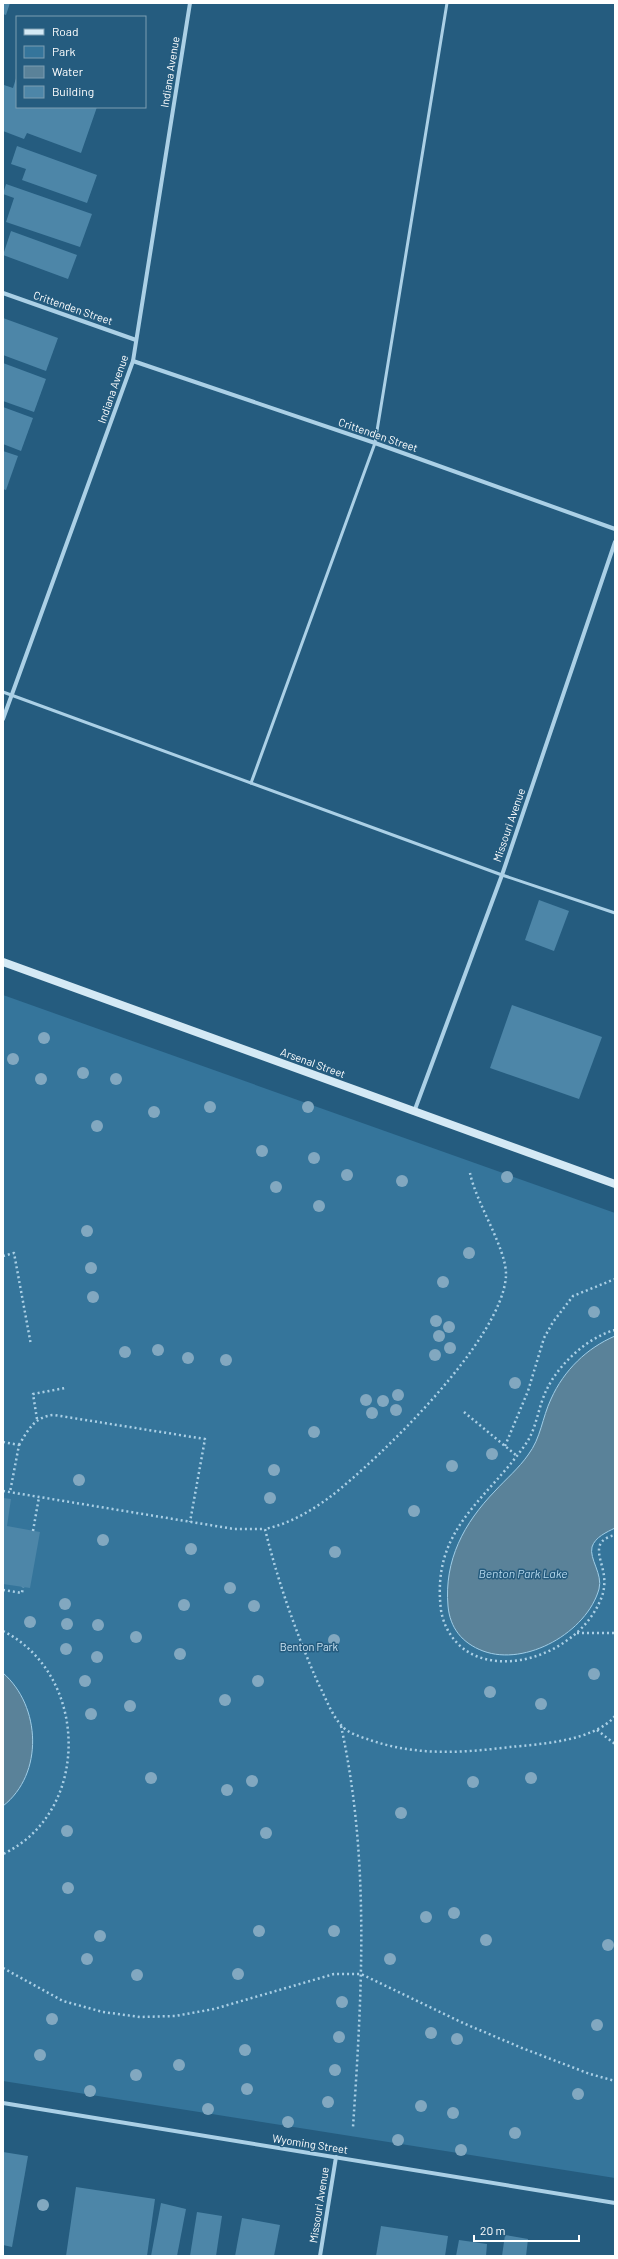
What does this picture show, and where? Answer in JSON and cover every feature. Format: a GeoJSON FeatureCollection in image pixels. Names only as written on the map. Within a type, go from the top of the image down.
{"type":"FeatureCollection","features":[{"type":"Feature","properties":{"kind":"main road","name":"Arsenal Street"},"geometry":{"type":"LineString","coordinates":[[3,962],[615,1184]]}},
{"type":"Feature","properties":{"kind":"street","name":"Indiana Avenue"},"geometry":{"type":"LineString","coordinates":[[3,719],[133,361],[190,3]]}},
{"type":"Feature","properties":{"kind":"street","name":"Crittenden Street"},"geometry":{"type":"LineString","coordinates":[[3,293],[136,340]]}},
{"type":"Feature","properties":{"kind":"street","name":"Crittenden Street"},"geometry":{"type":"LineString","coordinates":[[133,361],[374,443],[615,530]]}},
{"type":"Feature","properties":{"kind":"street","name":"Missouri Avenue"},"geometry":{"type":"LineString","coordinates":[[414,1112],[502,875],[615,542]]}},
{"type":"Feature","properties":{"kind":"street","name":"Wyoming Street"},"geometry":{"type":"LineString","coordinates":[[3,2103],[615,2203]]}},
{"type":"Feature","properties":{"kind":"street","name":"Missouri Avenue"},"geometry":{"type":"LineString","coordinates":[[320,2256],[336,2157]]}},
{"type":"Feature","properties":{"kind":"lane"},"geometry":{"type":"LineString","coordinates":[[251,783],[374,443],[448,3]]}},
{"type":"Feature","properties":{"kind":"lane"},"geometry":{"type":"LineString","coordinates":[[3,692],[502,875],[615,913]]}},
{"type":"Feature","properties":{"kind":"path"},"geometry":{"type":"LineString","coordinates":[[3,1491],[234,1529],[265,1529],[281,1525],[305,1513],[329,1497],[360,1471],[417,1414],[471,1352],[495,1314],[502,1296],[506,1274],[502,1256],[473,1188],[470,1173]]}},
{"type":"Feature","properties":{"kind":"path"},"geometry":{"type":"LineString","coordinates":[[3,1256],[14,1253],[31,1345]]}},
{"type":"Feature","properties":{"kind":"path"},"geometry":{"type":"LineString","coordinates":[[505,1446],[528,1391],[544,1338],[553,1322],[573,1296],[615,1278]]}},
{"type":"Feature","properties":{"kind":"path"},"geometry":{"type":"LineString","coordinates":[[615,1330],[590,1342],[573,1356],[558,1372],[547,1388],[527,1443],[470,1509],[455,1530],[446,1551],[440,1598],[442,1616],[448,1632],[460,1647],[476,1656],[502,1661],[526,1659],[545,1653],[577,1633],[594,1612],[604,1588],[604,1576],[598,1553],[599,1546],[604,1540],[615,1535]]}},
{"type":"Feature","properties":{"kind":"path"},"geometry":{"type":"LineString","coordinates":[[37,1420],[33,1394],[65,1388]]}},
{"type":"Feature","properties":{"kind":"path"},"geometry":{"type":"LineString","coordinates":[[464,1412],[517,1456]]}},
{"type":"Feature","properties":{"kind":"path"},"geometry":{"type":"LineString","coordinates":[[10,1492],[18,1445],[37,1420],[45,1415],[54,1415],[205,1439],[190,1522]]}},
{"type":"Feature","properties":{"kind":"path"},"geometry":{"type":"LineString","coordinates":[[3,1442],[18,1445]]}},
{"type":"Feature","properties":{"kind":"path"},"geometry":{"type":"LineString","coordinates":[[33,1530],[39,1497]]}},
{"type":"Feature","properties":{"kind":"path"},"geometry":{"type":"LineString","coordinates":[[265,1529],[280,1584],[303,1647],[326,1699],[341,1726],[352,1781],[358,1841],[361,1974],[361,2006],[353,2127]]}},
{"type":"Feature","properties":{"kind":"path"},"geometry":{"type":"LineString","coordinates":[[3,1590],[22,1593],[23,1587]]}},
{"type":"Feature","properties":{"kind":"path"},"geometry":{"type":"LineString","coordinates":[[3,1631],[32,1652],[50,1674],[63,1701],[69,1729],[69,1757],[62,1785],[50,1811],[31,1833],[3,1854]]}},
{"type":"Feature","properties":{"kind":"path"},"geometry":{"type":"LineString","coordinates":[[577,1633],[615,1634]]}},
{"type":"Feature","properties":{"kind":"path"},"geometry":{"type":"LineString","coordinates":[[341,1726],[359,1737],[391,1748],[422,1752],[471,1752],[554,1741],[597,1730],[615,1716]]}},
{"type":"Feature","properties":{"kind":"path"},"geometry":{"type":"LineString","coordinates":[[597,1730],[615,1744]]}},
{"type":"Feature","properties":{"kind":"path"},"geometry":{"type":"LineString","coordinates":[[3,1968],[64,2001],[103,2012],[140,2017],[175,2016],[214,2009],[334,1974],[361,1974],[456,2020],[522,2048],[615,2082]]}},
{"type":"Feature","properties":{"kind":"green space","name":"Benton Park"},"geometry":{"type":"Polygon","coordinates":[[[3,995],[615,1213],[615,2178],[3,2081],[3,995]]]}},
{"type":"Feature","properties":{"kind":"water","name":"Benton Park Lake"},"geometry":{"type":"Polygon","coordinates":[[[615,1336],[615,1528],[598,1538],[592,1547],[592,1557],[598,1572],[600,1583],[592,1605],[582,1619],[568,1632],[553,1642],[535,1650],[518,1654],[500,1655],[476,1648],[458,1634],[449,1614],[449,1573],[458,1543],[465,1529],[484,1503],[528,1455],[539,1435],[545,1413],[556,1388],[570,1369],[577,1361],[595,1347],[615,1336]]]}},
{"type":"Feature","properties":{"kind":"water"},"geometry":{"type":"Polygon","coordinates":[[[3,1673],[16,1687],[25,1703],[31,1721],[33,1740],[31,1759],[26,1776],[16,1792],[3,1806],[3,1673]]]}},
{"type":"Feature","properties":{"kind":"building"},"geometry":{"type":"Polygon","coordinates":[[[3,3],[10,3],[6,15],[3,14],[3,3]]]}},
{"type":"Feature","properties":{"kind":"building"},"geometry":{"type":"Polygon","coordinates":[[[16,78],[16,108],[97,108],[81,153],[27,133],[24,139],[3,131],[3,87],[4,85],[13,88],[16,78]]]}},
{"type":"Feature","properties":{"kind":"building"},"geometry":{"type":"Polygon","coordinates":[[[17,146],[97,175],[87,203],[22,180],[26,169],[11,164],[17,146]]]}},
{"type":"Feature","properties":{"kind":"building"},"geometry":{"type":"Polygon","coordinates":[[[6,184],[92,214],[80,247],[6,222],[14,198],[3,194],[6,184]]]}},
{"type":"Feature","properties":{"kind":"building"},"geometry":{"type":"Polygon","coordinates":[[[11,231],[77,255],[68,279],[3,255],[11,231]]]}},
{"type":"Feature","properties":{"kind":"building"},"geometry":{"type":"Polygon","coordinates":[[[3,318],[58,338],[46,371],[3,355],[3,318]]]}},
{"type":"Feature","properties":{"kind":"building"},"geometry":{"type":"Polygon","coordinates":[[[3,363],[46,379],[34,412],[3,401],[3,363]]]}},
{"type":"Feature","properties":{"kind":"building"},"geometry":{"type":"Polygon","coordinates":[[[3,407],[33,418],[21,451],[3,444],[3,407]]]}},
{"type":"Feature","properties":{"kind":"building"},"geometry":{"type":"Polygon","coordinates":[[[3,451],[18,456],[6,490],[3,489],[3,451]]]}},
{"type":"Feature","properties":{"kind":"building"},"geometry":{"type":"Polygon","coordinates":[[[539,900],[569,911],[554,951],[525,940],[539,900]]]}},
{"type":"Feature","properties":{"kind":"building"},"geometry":{"type":"Polygon","coordinates":[[[512,1005],[602,1037],[579,1099],[490,1068],[512,1005]]]}},
{"type":"Feature","properties":{"kind":"building"},"geometry":{"type":"Polygon","coordinates":[[[3,1498],[11,1499],[7,1526],[40,1532],[30,1588],[3,1584],[3,1498]]]}},
{"type":"Feature","properties":{"kind":"building"},"geometry":{"type":"Polygon","coordinates":[[[3,2152],[28,2156],[12,2247],[3,2245],[3,2152]]]}},
{"type":"Feature","properties":{"kind":"building"},"geometry":{"type":"Polygon","coordinates":[[[76,2187],[155,2199],[147,2256],[66,2256],[76,2187]]]}},
{"type":"Feature","properties":{"kind":"building"},"geometry":{"type":"Polygon","coordinates":[[[161,2203],[186,2209],[177,2256],[151,2256],[161,2203]]]}},
{"type":"Feature","properties":{"kind":"building"},"geometry":{"type":"Polygon","coordinates":[[[197,2212],[222,2216],[216,2256],[190,2256],[197,2212]]]}},
{"type":"Feature","properties":{"kind":"building"},"geometry":{"type":"Polygon","coordinates":[[[242,2218],[280,2225],[274,2256],[235,2256],[242,2218]]]}},
{"type":"Feature","properties":{"kind":"building"},"geometry":{"type":"Polygon","coordinates":[[[381,2226],[448,2236],[445,2256],[376,2256],[381,2226]]]}},
{"type":"Feature","properties":{"kind":"building"},"geometry":{"type":"Polygon","coordinates":[[[505,2235],[528,2239],[526,2256],[502,2256],[505,2235]]]}},
{"type":"Feature","properties":{"kind":"building"},"geometry":{"type":"Polygon","coordinates":[[[459,2240],[487,2244],[486,2256],[456,2256],[459,2240]]]}}]}
